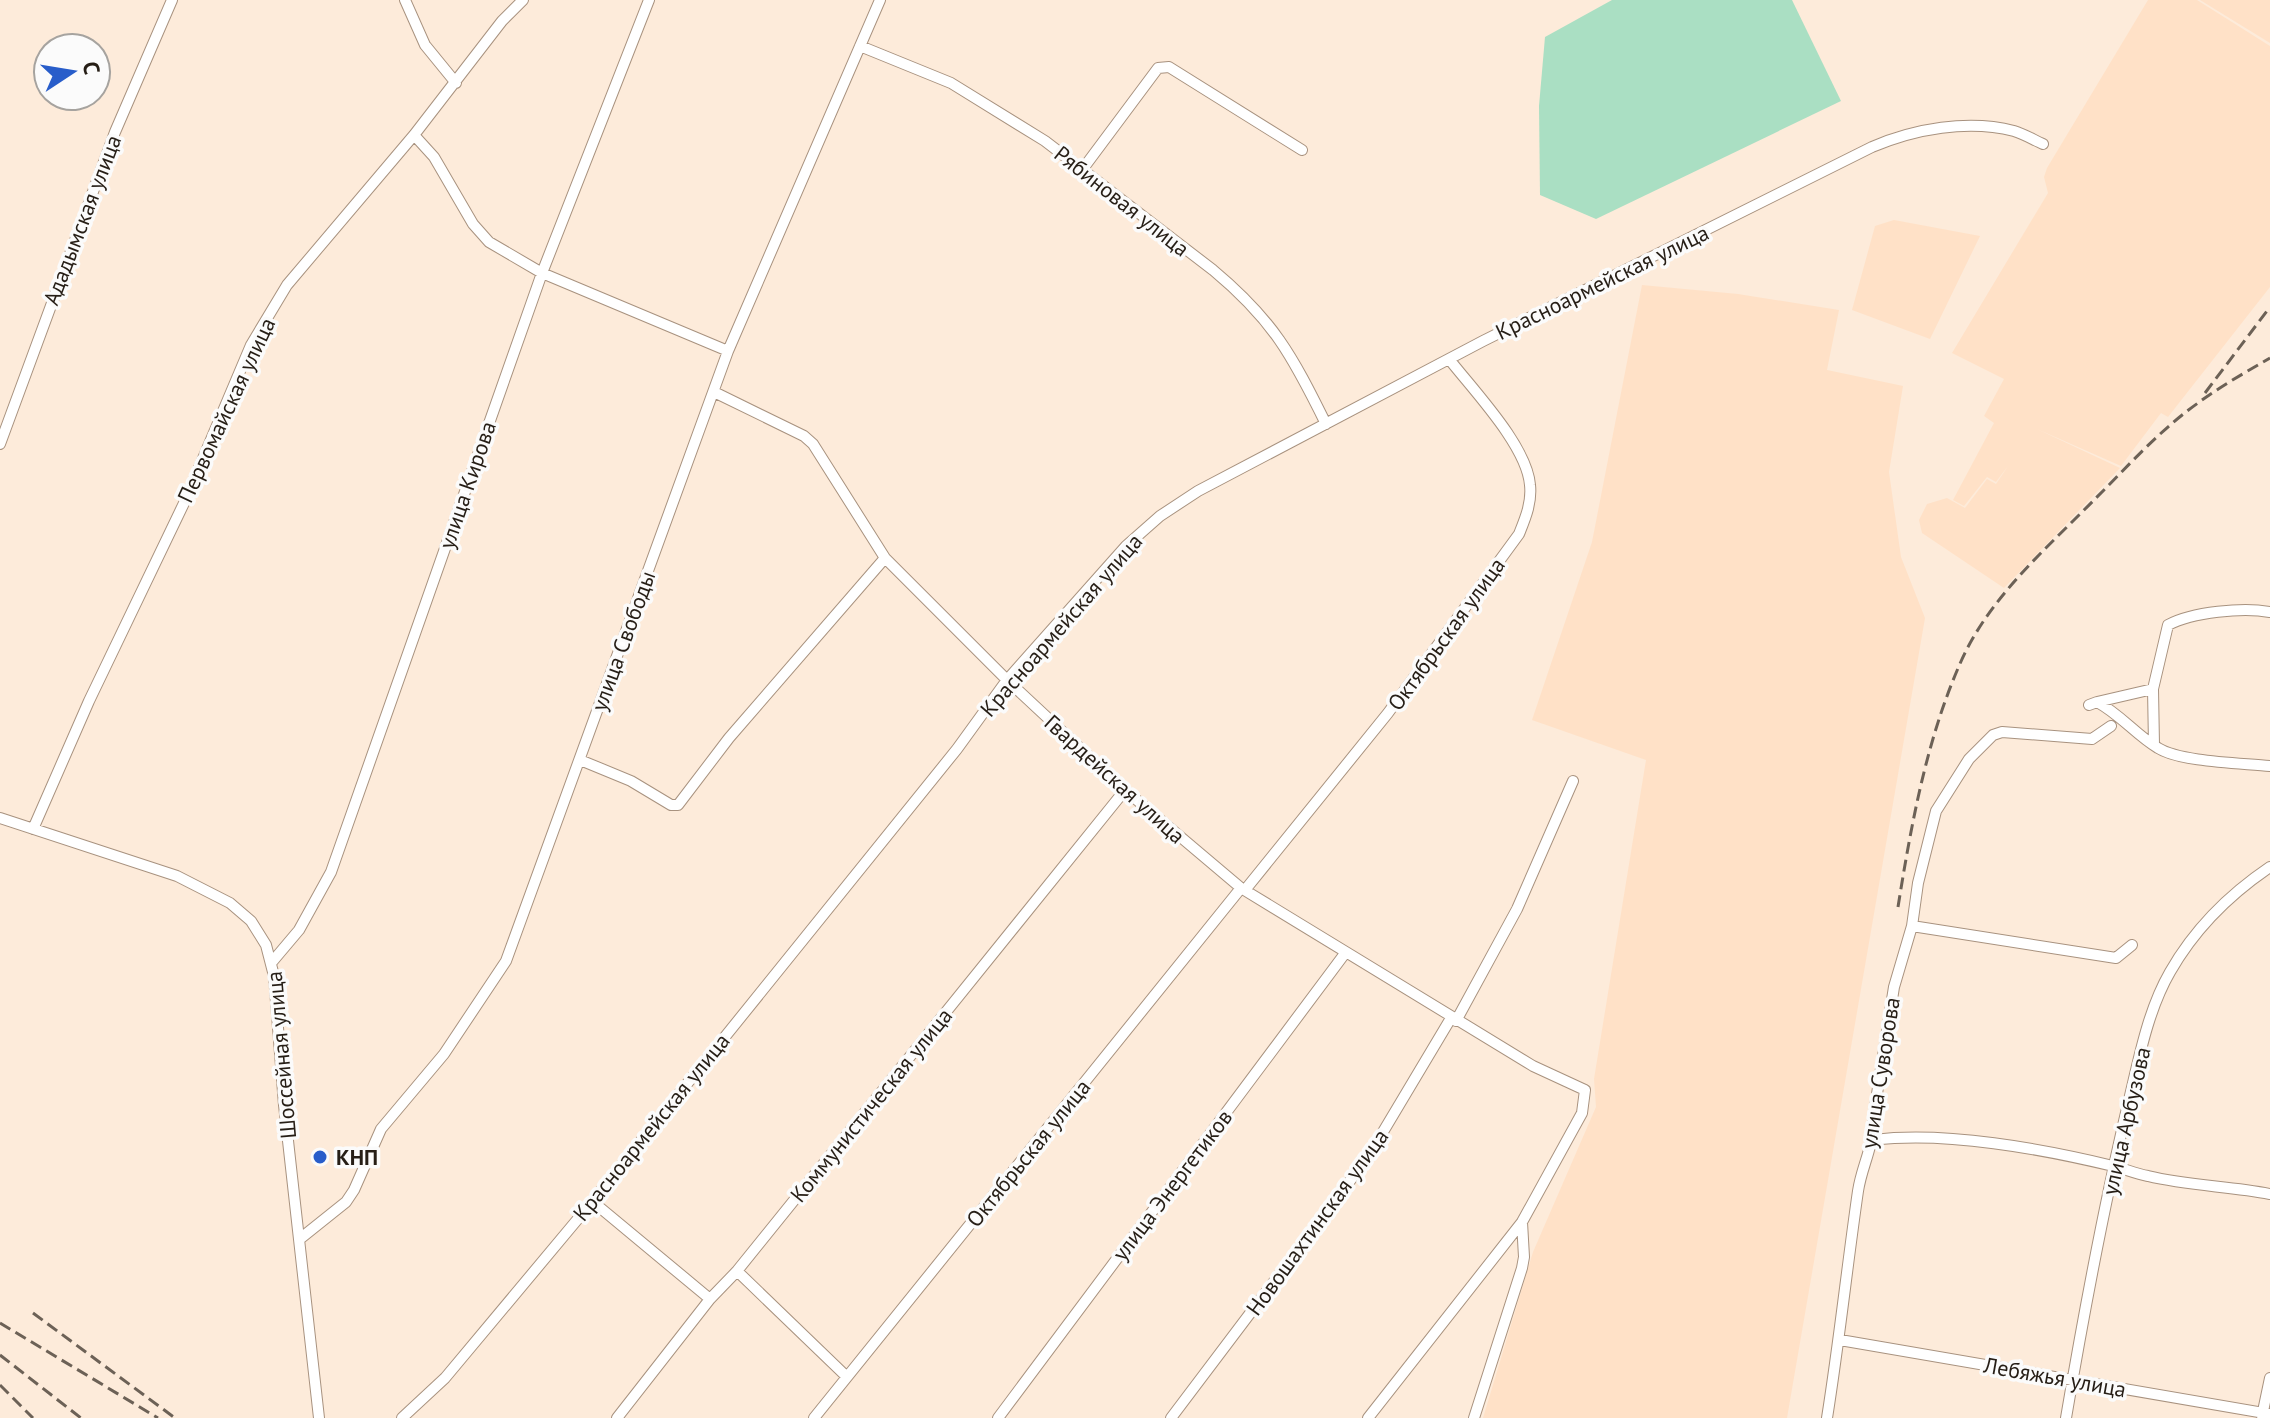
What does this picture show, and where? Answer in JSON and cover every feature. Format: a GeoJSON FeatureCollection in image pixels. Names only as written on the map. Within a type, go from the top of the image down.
{"type":"FeatureCollection","features":[{"type":"Feature","properties":{"kind":"street","name":"Ададымская улица"},"geometry":{"type":"LineString","coordinates":[[0,444],[115,132],[172,0]]}},
{"type":"Feature","properties":{"kind":"street"},"geometry":{"type":"LineString","coordinates":[[405,0],[425,45],[456,83]]}},
{"type":"Feature","properties":{"kind":"street","name":"Первомайская улица"},"geometry":{"type":"LineString","coordinates":[[33,829],[89,701],[185,501],[251,345],[287,285],[414,135],[502,21],[523,0]]}},
{"type":"Feature","properties":{"kind":"street","name":"улица Кирова"},"geometry":{"type":"LineString","coordinates":[[272,962],[299,930],[331,872],[542,273],[649,0]]}},
{"type":"Feature","properties":{"kind":"street","name":"улица Свободы"},"geometry":{"type":"LineString","coordinates":[[301,1238],[346,1202],[381,1129],[444,1054],[506,961],[728,351],[880,0]]}},
{"type":"Feature","properties":{"kind":"street","name":"Рябиновая улица"},"geometry":{"type":"LineString","coordinates":[[860,46],[951,83],[1045,141],[1222,278],[1264,317],[1282,340],[1326,424]]}},
{"type":"Feature","properties":{"kind":"street"},"geometry":{"type":"LineString","coordinates":[[1082,170],[1158,68],[1163,67],[1169,67],[1302,150]]}},
{"type":"Feature","properties":{"kind":"street","name":"Красноармейская улица"},"geometry":{"type":"LineString","coordinates":[[402,1418],[445,1378],[592,1201],[957,749],[1007,680],[1126,546],[1160,516],[1198,491],[1449,359],[1893,138],[1971,127],[2015,132],[2043,144]]}},
{"type":"Feature","properties":{"kind":"street"},"geometry":{"type":"LineString","coordinates":[[414,135],[434,157],[480,233],[510,256],[542,273],[728,351]]}},
{"type":"Feature","properties":{"kind":"street","name":"Октябрьская улица"},"geometry":{"type":"LineString","coordinates":[[814,1418],[1388,713],[1519,534],[1530,502],[1530,485],[1518,449],[1449,359]]}},
{"type":"Feature","properties":{"kind":"street","name":"Гвардейская улица"},"geometry":{"type":"LineString","coordinates":[[714,392],[791,428],[813,444],[885,558],[1007,680],[1125,790],[1243,889],[1453,1019],[1533,1066],[1585,1090],[1582,1113],[1522,1222]]}},
{"type":"Feature","properties":{"kind":"street"},"geometry":{"type":"LineString","coordinates":[[580,760],[631,781],[671,805],[678,805],[729,738],[885,558]]}},
{"type":"Feature","properties":{"kind":"street"},"geometry":{"type":"LineString","coordinates":[[2154,745],[2153,689],[2168,625],[2187,618],[2227,612],[2270,612]]}},
{"type":"Feature","properties":{"kind":"street"},"geometry":{"type":"LineString","coordinates":[[2153,689],[2093,703],[2159,749],[2188,757],[2270,766]]}},
{"type":"Feature","properties":{"kind":"street","name":"улица Суворова"},"geometry":{"type":"LineString","coordinates":[[1827,1418],[1861,1176],[1874,1140],[1873,1119],[1894,987],[1912,926],[1918,883],[1936,811],[1961,770],[1984,743],[2002,732],[2092,739],[2111,726]]}},
{"type":"Feature","properties":{"kind":"street","name":"Новошахтинская улица"},"geometry":{"type":"LineString","coordinates":[[1171,1418],[1368,1157],[1517,909],[1573,781]]}},
{"type":"Feature","properties":{"kind":"street","name":"Коммунистическая улица"},"geometry":{"type":"LineString","coordinates":[[617,1418],[710,1299],[737,1271],[1125,790]]}},
{"type":"Feature","properties":{"kind":"street","name":"Шоссейная улица"},"geometry":{"type":"LineString","coordinates":[[0,818],[177,876],[230,903],[251,921],[266,945],[272,962],[284,1105],[319,1418]]}},
{"type":"Feature","properties":{"kind":"street","name":"улица Арбузова"},"geometry":{"type":"LineString","coordinates":[[2066,1418],[2115,1166],[2144,1044],[2168,974],[2196,933],[2226,902],[2270,867]]}},
{"type":"Feature","properties":{"kind":"street"},"geometry":{"type":"LineString","coordinates":[[1912,926],[2116,958],[2132,945]]}},
{"type":"Feature","properties":{"kind":"street","name":"улица Энергетиков"},"geometry":{"type":"LineString","coordinates":[[998,1418],[1346,952]]}},
{"type":"Feature","properties":{"kind":"street"},"geometry":{"type":"LineString","coordinates":[[1874,1140],[1900,1137],[2036,1151],[2115,1166],[2162,1179],[2270,1194]]}},
{"type":"Feature","properties":{"kind":"street"},"geometry":{"type":"LineString","coordinates":[[592,1201],[710,1299]]}},
{"type":"Feature","properties":{"kind":"street"},"geometry":{"type":"LineString","coordinates":[[1368,1418],[1522,1222]]}},
{"type":"Feature","properties":{"kind":"street"},"geometry":{"type":"LineString","coordinates":[[1474,1418],[1522,1268],[1522,1222]]}},
{"type":"Feature","properties":{"kind":"street"},"geometry":{"type":"LineString","coordinates":[[737,1271],[847,1377]]}},
{"type":"Feature","properties":{"kind":"street","name":"Лебяжья улица"},"geometry":{"type":"LineString","coordinates":[[1840,1340],[2265,1415]]}},
{"type":"Feature","properties":{"kind":"street"},"geometry":{"type":"LineString","coordinates":[[2265,1415],[2270,1378]]}},
{"type":"Feature","properties":{"kind":"shaded area"},"geometry":{"type":"Polygon","coordinates":[[[2148,0],[2197,0],[2270,46],[2270,287],[2168,417],[2161,413],[2121,466],[2037,429],[2120,468],[2004,588],[1922,533],[1919,520],[1927,504],[1947,498],[1965,508],[1987,479],[1996,484],[2008,466],[1996,482],[1987,477],[1964,506],[1953,500],[1994,423],[1984,416],[2004,379],[1952,353],[2048,193],[2044,177],[2047,168],[2148,0]]]}},
{"type":"Feature","properties":{"kind":"shaded area"},"geometry":{"type":"Polygon","coordinates":[[[2200,0],[2270,0],[2270,43],[2200,0]]]}},
{"type":"Feature","properties":{"kind":"shaded area"},"geometry":{"type":"Polygon","coordinates":[[[1894,220],[1980,236],[1930,339],[1852,310],[1875,226],[1894,220]]]}},
{"type":"Feature","properties":{"kind":"shaded area"},"geometry":{"type":"Polygon","coordinates":[[[1642,285],[1738,294],[1839,310],[1827,370],[1903,386],[1889,472],[1901,557],[1925,618],[1787,1418],[1483,1418],[1533,1252],[1596,1107],[1594,1079],[1646,760],[1532,720],[1592,542],[1642,285]]]}},
{"type":"Feature","properties":{"kind":"green space"},"geometry":{"type":"Polygon","coordinates":[[[1612,0],[1792,0],[1841,101],[1596,219],[1540,195],[1539,106],[1545,37],[1612,0]]]}},
{"type":"Feature","properties":{"kind":"railway"},"geometry":{"type":"LineString","coordinates":[[2205,393],[2270,307]]}},
{"type":"Feature","properties":{"kind":"railway"},"geometry":{"type":"LineString","coordinates":[[1898,907],[1914,815],[1937,724],[1959,666],[1985,619],[2019,576],[2158,436],[2184,413],[2270,358]]}},
{"type":"Feature","properties":{"kind":"railway"},"geometry":{"type":"LineString","coordinates":[[33,1313],[175,1418]]}},
{"type":"Feature","properties":{"kind":"railway"},"geometry":{"type":"LineString","coordinates":[[0,1323],[158,1418]]}},
{"type":"Feature","properties":{"kind":"railway"},"geometry":{"type":"LineString","coordinates":[[0,1355],[81,1418]]}},
{"type":"Feature","properties":{"kind":"railway"},"geometry":{"type":"LineString","coordinates":[[0,1385],[33,1418]]}},
{"type":"Feature","properties":{"kind":"place","name":"КНП"},"geometry":{"type":"Point","coordinates":[320,1157]}}]}
